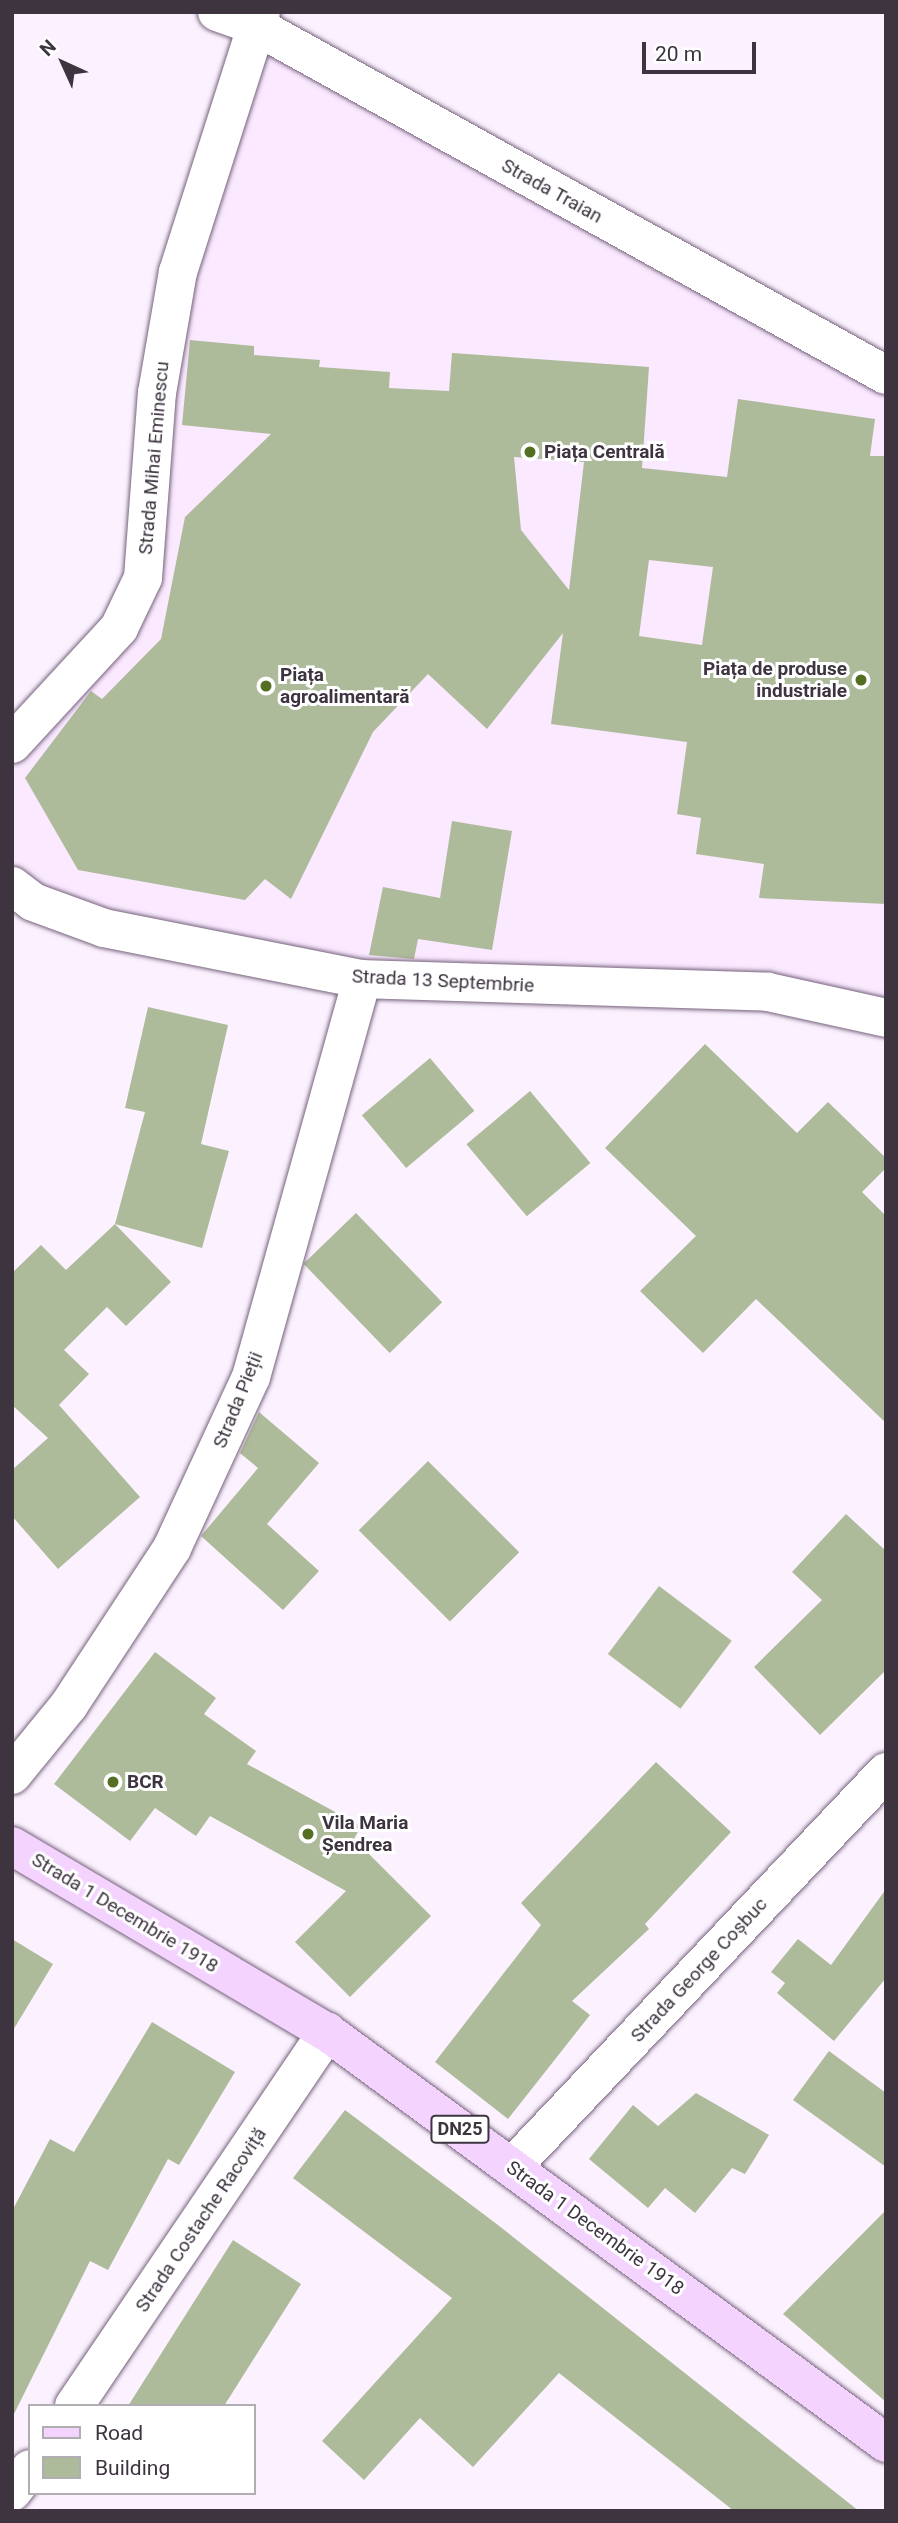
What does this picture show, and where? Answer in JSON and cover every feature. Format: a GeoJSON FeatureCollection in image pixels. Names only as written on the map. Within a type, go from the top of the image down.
{"type":"FeatureCollection","features":[{"type":"Feature","properties":{"kind":"main road","name":"Strada 1 Decembrie 1918"},"geometry":{"type":"LineString","coordinates":[[12,1846],[327,2032],[886,2443]]}},
{"type":"Feature","properties":{"kind":"street","name":"Strada Traian"},"geometry":{"type":"LineString","coordinates":[[216,12],[259,19],[886,375]]}},
{"type":"Feature","properties":{"kind":"street","name":"Strada Mihai Eminescu"},"geometry":{"type":"LineString","coordinates":[[12,744],[119,628],[143,578],[157,393],[178,272],[259,19]]}},
{"type":"Feature","properties":{"kind":"street","name":"Strada 13 Septembrie"},"geometry":{"type":"LineString","coordinates":[[12,886],[33,902],[104,928],[362,979],[768,992],[886,1018]]}},
{"type":"Feature","properties":{"kind":"street","name":"Strada Pieții"},"geometry":{"type":"LineString","coordinates":[[12,1774],[69,1705],[172,1548],[251,1377],[362,979]]}},
{"type":"Feature","properties":{"kind":"street","name":"Strada George Coșbuc"},"geometry":{"type":"LineString","coordinates":[[512,2167],[886,1772]]}},
{"type":"Feature","properties":{"kind":"street","name":"Strada Costache Racoviță"},"geometry":{"type":"LineString","coordinates":[[75,2404],[327,2032]]}},
{"type":"Feature","properties":{"kind":"street"},"geometry":{"type":"LineString","coordinates":[[12,2492],[28,2472]]}},
{"type":"Feature","properties":{"kind":"shaded area","name":"Piața Centrală"},"geometry":{"type":"Polygon","coordinates":[[[256,26],[886,375],[886,1018],[417,983],[12,888],[12,744],[119,628],[157,393],[256,26]]]}},
{"type":"Feature","properties":{"kind":"building"},"geometry":{"type":"Polygon","coordinates":[[[190,340],[254,346],[254,355],[320,360],[319,367],[390,372],[389,388],[449,391],[452,353],[649,367],[642,468],[727,477],[738,399],[875,419],[870,456],[886,456],[886,904],[759,898],[764,864],[696,854],[701,818],[677,814],[687,742],[551,724],[563,633],[487,729],[428,674],[373,732],[291,899],[265,879],[245,900],[78,870],[25,778],[91,691],[102,699],[161,639],[185,517],[271,434],[182,425],[190,340]],[[514,457],[521,530],[569,590],[584,462],[514,457]],[[649,560],[639,636],[702,645],[713,567],[649,560]]]}},
{"type":"Feature","properties":{"kind":"building"},"geometry":{"type":"Polygon","coordinates":[[[452,821],[512,831],[492,950],[418,939],[414,959],[369,955],[383,887],[440,898],[452,821]]]}},
{"type":"Feature","properties":{"kind":"building"},"geometry":{"type":"Polygon","coordinates":[[[148,1007],[228,1025],[201,1144],[229,1151],[202,1248],[115,1224],[145,1112],[125,1108],[148,1007]]]}},
{"type":"Feature","properties":{"kind":"building"},"geometry":{"type":"Polygon","coordinates":[[[705,1044],[797,1133],[828,1102],[886,1158],[886,1168],[862,1192],[886,1216],[886,1423],[756,1299],[703,1353],[640,1291],[696,1236],[605,1148],[705,1044]]]}},
{"type":"Feature","properties":{"kind":"building"},"geometry":{"type":"Polygon","coordinates":[[[430,1058],[474,1111],[406,1168],[362,1115],[430,1058]]]}},
{"type":"Feature","properties":{"kind":"building"},"geometry":{"type":"Polygon","coordinates":[[[530,1091],[590,1163],[527,1216],[466,1144],[530,1091]]]}},
{"type":"Feature","properties":{"kind":"building"},"geometry":{"type":"Polygon","coordinates":[[[356,1213],[442,1302],[390,1353],[303,1264],[356,1213]]]}},
{"type":"Feature","properties":{"kind":"building"},"geometry":{"type":"Polygon","coordinates":[[[115,1224],[171,1282],[126,1326],[107,1307],[64,1350],[89,1374],[59,1405],[140,1497],[58,1569],[12,1516],[12,1470],[48,1438],[12,1405],[12,1273],[41,1245],[66,1270],[115,1224]]]}},
{"type":"Feature","properties":{"kind":"building"},"geometry":{"type":"Polygon","coordinates":[[[259,1412],[319,1463],[267,1524],[319,1571],[283,1610],[201,1536],[258,1468],[240,1453],[259,1412]]]}},
{"type":"Feature","properties":{"kind":"building"},"geometry":{"type":"Polygon","coordinates":[[[428,1461],[519,1552],[450,1622],[359,1530],[428,1461]]]}},
{"type":"Feature","properties":{"kind":"building"},"geometry":{"type":"Polygon","coordinates":[[[846,1514],[886,1551],[886,1670],[820,1735],[754,1667],[822,1600],[792,1572],[846,1514]]]}},
{"type":"Feature","properties":{"kind":"building"},"geometry":{"type":"Polygon","coordinates":[[[659,1586],[732,1641],[681,1709],[608,1654],[659,1586]]]}},
{"type":"Feature","properties":{"kind":"building"},"geometry":{"type":"Polygon","coordinates":[[[155,1652],[216,1698],[204,1714],[256,1751],[247,1764],[361,1826],[354,1839],[431,1916],[350,1997],[295,1942],[346,1891],[210,1816],[196,1836],[155,1808],[130,1841],[54,1784],[155,1652]]]}},
{"type":"Feature","properties":{"kind":"building"},"geometry":{"type":"Polygon","coordinates":[[[656,1762],[731,1832],[645,1924],[649,1929],[572,2001],[590,2015],[508,2119],[435,2062],[541,1925],[521,1903],[656,1762]]]}},
{"type":"Feature","properties":{"kind":"building"},"geometry":{"type":"Polygon","coordinates":[[[886,1889],[886,1978],[834,2041],[777,1993],[785,1983],[771,1972],[798,1939],[831,1965],[886,1889]]]}},
{"type":"Feature","properties":{"kind":"building"},"geometry":{"type":"Polygon","coordinates":[[[12,1939],[53,1964],[12,2032],[12,1939]]]}},
{"type":"Feature","properties":{"kind":"building"},"geometry":{"type":"Polygon","coordinates":[[[152,2022],[235,2072],[179,2165],[168,2159],[108,2270],[90,2261],[12,2418],[12,2211],[50,2139],[74,2152],[152,2022]]]}},
{"type":"Feature","properties":{"kind":"building"},"geometry":{"type":"Polygon","coordinates":[[[829,2051],[886,2093],[886,2167],[793,2100],[829,2051]]]}},
{"type":"Feature","properties":{"kind":"building"},"geometry":{"type":"Polygon","coordinates":[[[696,2093],[769,2135],[745,2174],[732,2168],[695,2213],[665,2188],[648,2208],[589,2159],[633,2105],[658,2126],[696,2093]]]}},
{"type":"Feature","properties":{"kind":"building"},"geometry":{"type":"Polygon","coordinates":[[[345,2110],[498,2225],[859,2511],[734,2511],[559,2373],[473,2467],[420,2418],[364,2480],[322,2441],[452,2298],[293,2178],[345,2110]]]}},
{"type":"Feature","properties":{"kind":"building"},"geometry":{"type":"Polygon","coordinates":[[[886,2210],[886,2402],[783,2314],[886,2210]]]}},
{"type":"Feature","properties":{"kind":"building"},"geometry":{"type":"Polygon","coordinates":[[[233,2240],[301,2284],[225,2404],[129,2404],[233,2240]]]}},
{"type":"Feature","properties":{"kind":"place","name":"Piața Centrală"},"geometry":{"type":"Point","coordinates":[530,452]}},
{"type":"Feature","properties":{"kind":"place","name":"Piața de produse industriale"},"geometry":{"type":"Point","coordinates":[861,680]}},
{"type":"Feature","properties":{"kind":"place","name":"Piața agroalimentară"},"geometry":{"type":"Point","coordinates":[266,686]}},
{"type":"Feature","properties":{"kind":"place","name":"BCR"},"geometry":{"type":"Point","coordinates":[113,1782]}},
{"type":"Feature","properties":{"kind":"place","name":"Vila Maria Șendrea"},"geometry":{"type":"Point","coordinates":[308,1834]}}]}
